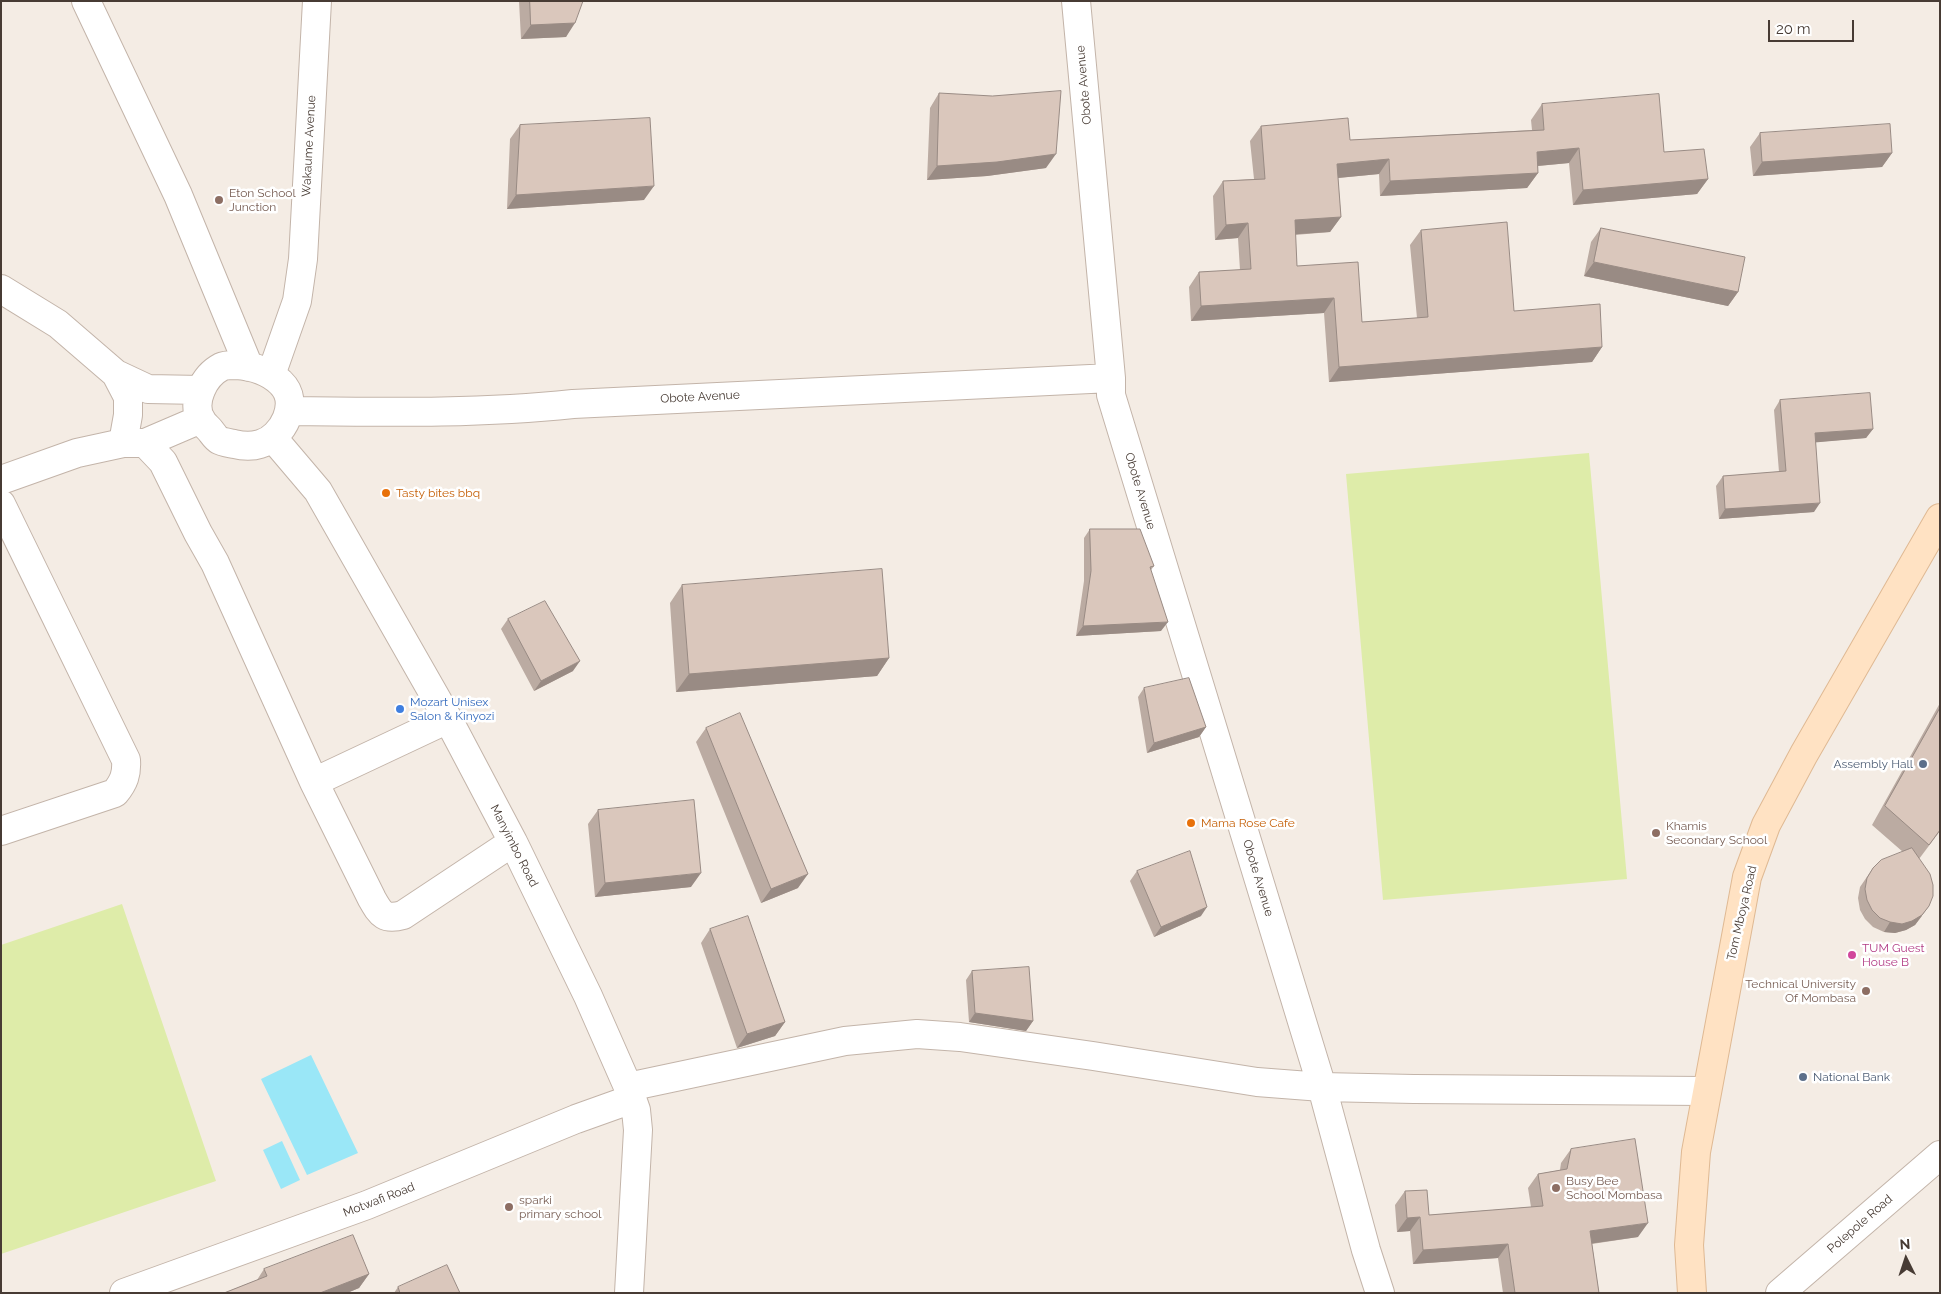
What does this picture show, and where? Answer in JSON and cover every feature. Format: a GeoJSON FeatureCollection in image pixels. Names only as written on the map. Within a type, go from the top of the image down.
{"type":"FeatureCollection","features":[{"type":"Feature","properties":{"kind":"main road","name":"Tom Mboya Road"},"geometry":{"type":"LineString","coordinates":[[1692,1293],[1690,1236],[1696,1152],[1747,877],[1766,825],[1809,746],[1940,518]]}},
{"type":"Feature","properties":{"kind":"street"},"geometry":{"type":"LineString","coordinates":[[86,1],[260,371]]}},
{"type":"Feature","properties":{"kind":"street","name":"Wakaume Avenue"},"geometry":{"type":"LineString","coordinates":[[260,371],[297,301],[303,260],[317,1]]}},
{"type":"Feature","properties":{"kind":"street","name":"Obote Avenue"},"geometry":{"type":"LineString","coordinates":[[1076,1],[1112,378],[1111,395],[1322,1087],[1366,1250],[1380,1293]]}},
{"type":"Feature","properties":{"kind":"street"},"geometry":{"type":"LineString","coordinates":[[1,289],[58,324],[116,374],[148,388],[201,390]]}},
{"type":"Feature","properties":{"kind":"street"},"geometry":{"type":"LineString","coordinates":[[236,365],[260,371],[282,384],[288,397],[288,411],[283,428],[273,438],[260,444],[245,446],[218,440],[201,419],[198,401],[201,390],[206,380],[222,367],[236,365]]}},
{"type":"Feature","properties":{"kind":"street"},"geometry":{"type":"LineString","coordinates":[[116,374],[128,397],[128,415],[134,443],[163,462],[214,563],[314,782],[378,910],[385,916],[393,918],[403,915],[513,842]]}},
{"type":"Feature","properties":{"kind":"street","name":"Obote Avenue"},"geometry":{"type":"LineString","coordinates":[[288,411],[402,412],[522,409],[573,404],[1112,378]]}},
{"type":"Feature","properties":{"kind":"street"},"geometry":{"type":"LineString","coordinates":[[1,480],[77,453],[134,443],[201,419]]}},
{"type":"Feature","properties":{"kind":"street","name":"Manyimbo Road"},"geometry":{"type":"LineString","coordinates":[[273,438],[318,491],[448,719],[513,842],[588,996],[630,1093],[636,1110],[638,1130],[629,1293]]}},
{"type":"Feature","properties":{"kind":"street"},"geometry":{"type":"LineString","coordinates":[[1,504],[126,760],[127,772],[122,785],[115,793],[1,831]]}},
{"type":"Feature","properties":{"kind":"street"},"geometry":{"type":"LineString","coordinates":[[314,782],[448,719]]}},
{"type":"Feature","properties":{"kind":"street","name":"Motwafi Road"},"geometry":{"type":"LineString","coordinates":[[124,1293],[367,1205],[576,1119],[630,1093],[845,1041],[918,1034],[960,1037],[1257,1082],[1322,1087],[1706,1091]]}},
{"type":"Feature","properties":{"kind":"street","name":"Polepole Road"},"geometry":{"type":"LineString","coordinates":[[1780,1293],[1940,1155]]}},
{"type":"Feature","properties":{"kind":"green space"},"geometry":{"type":"Polygon","coordinates":[[[1589,453],[1627,879],[1383,900],[1346,474],[1589,453]]]}},
{"type":"Feature","properties":{"kind":"green space"},"geometry":{"type":"Polygon","coordinates":[[[122,904],[216,1181],[1,1254],[1,945],[122,904]]]}},
{"type":"Feature","properties":{"kind":"water"},"geometry":{"type":"Polygon","coordinates":[[[311,1055],[358,1153],[307,1175],[261,1079],[311,1055]]]}},
{"type":"Feature","properties":{"kind":"water"},"geometry":{"type":"Polygon","coordinates":[[[282,1141],[300,1180],[281,1189],[263,1150],[282,1141]]]}},
{"type":"Feature","properties":{"kind":"building"},"geometry":{"type":"Polygon","coordinates":[[[530,1],[583,1],[575,23],[531,25],[530,1]]]}},
{"type":"Feature","properties":{"kind":"building"},"geometry":{"type":"Polygon","coordinates":[[[1061,91],[1056,154],[997,162],[937,166],[939,93],[992,96],[1061,91]]]}},
{"type":"Feature","properties":{"kind":"building"},"geometry":{"type":"Polygon","coordinates":[[[1659,94],[1664,152],[1704,149],[1708,179],[1583,190],[1579,148],[1537,152],[1538,173],[1390,181],[1389,159],[1337,164],[1341,217],[1295,220],[1297,266],[1358,262],[1362,322],[1428,317],[1421,230],[1507,222],[1514,311],[1600,304],[1602,347],[1339,367],[1334,298],[1201,306],[1199,272],[1251,269],[1248,223],[1226,225],[1223,181],[1265,179],[1261,126],[1348,118],[1350,140],[1544,130],[1542,104],[1659,94]]]}},
{"type":"Feature","properties":{"kind":"building"},"geometry":{"type":"Polygon","coordinates":[[[650,118],[654,186],[516,195],[520,125],[650,118]]]}},
{"type":"Feature","properties":{"kind":"building"},"geometry":{"type":"Polygon","coordinates":[[[1890,124],[1892,153],[1762,162],[1760,133],[1890,124]]]}},
{"type":"Feature","properties":{"kind":"building"},"geometry":{"type":"Polygon","coordinates":[[[1601,228],[1745,257],[1738,292],[1594,262],[1601,228]]]}},
{"type":"Feature","properties":{"kind":"building"},"geometry":{"type":"Polygon","coordinates":[[[1870,393],[1873,429],[1815,433],[1820,503],[1725,509],[1723,476],[1786,471],[1780,400],[1870,393]]]}},
{"type":"Feature","properties":{"kind":"building"},"geometry":{"type":"Polygon","coordinates":[[[1090,529],[1140,529],[1154,566],[1150,567],[1168,622],[1083,626],[1091,571],[1090,529]]]}},
{"type":"Feature","properties":{"kind":"building"},"geometry":{"type":"Polygon","coordinates":[[[882,569],[889,658],[689,674],[682,585],[882,569]]]}},
{"type":"Feature","properties":{"kind":"building"},"geometry":{"type":"Polygon","coordinates":[[[545,601],[580,661],[541,681],[508,619],[545,601]]]}},
{"type":"Feature","properties":{"kind":"building"},"geometry":{"type":"Polygon","coordinates":[[[1189,678],[1206,727],[1154,743],[1144,688],[1189,678]]]}},
{"type":"Feature","properties":{"kind":"building","name":"Assembly Hall"},"geometry":{"type":"Polygon","coordinates":[[[1940,708],[1940,830],[1929,845],[1885,806],[1940,708]]]}},
{"type":"Feature","properties":{"kind":"building"},"geometry":{"type":"Polygon","coordinates":[[[740,713],[808,874],[771,889],[706,728],[740,713]]]}},
{"type":"Feature","properties":{"kind":"building"},"geometry":{"type":"Polygon","coordinates":[[[694,800],[701,873],[605,883],[598,810],[694,800]]]}},
{"type":"Feature","properties":{"kind":"building"},"geometry":{"type":"Polygon","coordinates":[[[1912,848],[1930,874],[1933,896],[1929,906],[1922,915],[1902,924],[1890,922],[1880,918],[1872,910],[1867,900],[1865,889],[1867,878],[1881,860],[1912,848]]]}},
{"type":"Feature","properties":{"kind":"building"},"geometry":{"type":"Polygon","coordinates":[[[1190,851],[1207,907],[1161,927],[1137,871],[1190,851]]]}},
{"type":"Feature","properties":{"kind":"building"},"geometry":{"type":"Polygon","coordinates":[[[748,916],[785,1022],[747,1034],[710,929],[748,916]]]}},
{"type":"Feature","properties":{"kind":"building"},"geometry":{"type":"Polygon","coordinates":[[[1029,967],[1033,1021],[975,1013],[972,971],[1029,967]]]}},
{"type":"Feature","properties":{"kind":"building"},"geometry":{"type":"Polygon","coordinates":[[[1635,1139],[1648,1223],[1590,1231],[1599,1293],[1515,1293],[1508,1244],[1423,1250],[1420,1217],[1407,1218],[1405,1191],[1427,1190],[1429,1215],[1543,1206],[1538,1174],[1567,1169],[1571,1149],[1635,1139]]]}},
{"type":"Feature","properties":{"kind":"building"},"geometry":{"type":"Polygon","coordinates":[[[353,1235],[369,1274],[320,1293],[224,1293],[267,1276],[264,1269],[353,1235]]]}},
{"type":"Feature","properties":{"kind":"building"},"geometry":{"type":"Polygon","coordinates":[[[447,1265],[460,1293],[400,1293],[398,1287],[447,1265]]]}},
{"type":"Feature","properties":{"kind":"place","name":"Eton School Junction"},"geometry":{"type":"Point","coordinates":[219,200]}},
{"type":"Feature","properties":{"kind":"place","name":"Tasty bites bbq"},"geometry":{"type":"Point","coordinates":[386,493]}},
{"type":"Feature","properties":{"kind":"place","name":"Mozart Unisex Salon & Kinyozi"},"geometry":{"type":"Point","coordinates":[400,709]}},
{"type":"Feature","properties":{"kind":"place","name":"Assembly Hall"},"geometry":{"type":"Point","coordinates":[1923,764]}},
{"type":"Feature","properties":{"kind":"place","name":"Mama Rose Cafe"},"geometry":{"type":"Point","coordinates":[1191,823]}},
{"type":"Feature","properties":{"kind":"place","name":"Khamis Secondary School"},"geometry":{"type":"Point","coordinates":[1656,833]}},
{"type":"Feature","properties":{"kind":"place","name":"TUM Guest House B"},"geometry":{"type":"Point","coordinates":[1852,955]}},
{"type":"Feature","properties":{"kind":"place","name":"Technical University Of Mombasa"},"geometry":{"type":"Point","coordinates":[1866,991]}},
{"type":"Feature","properties":{"kind":"place","name":"National Bank"},"geometry":{"type":"Point","coordinates":[1803,1077]}},
{"type":"Feature","properties":{"kind":"place","name":"Busy Bee School Mombasa"},"geometry":{"type":"Point","coordinates":[1556,1188]}},
{"type":"Feature","properties":{"kind":"place","name":"sparki primary school"},"geometry":{"type":"Point","coordinates":[509,1207]}}]}
